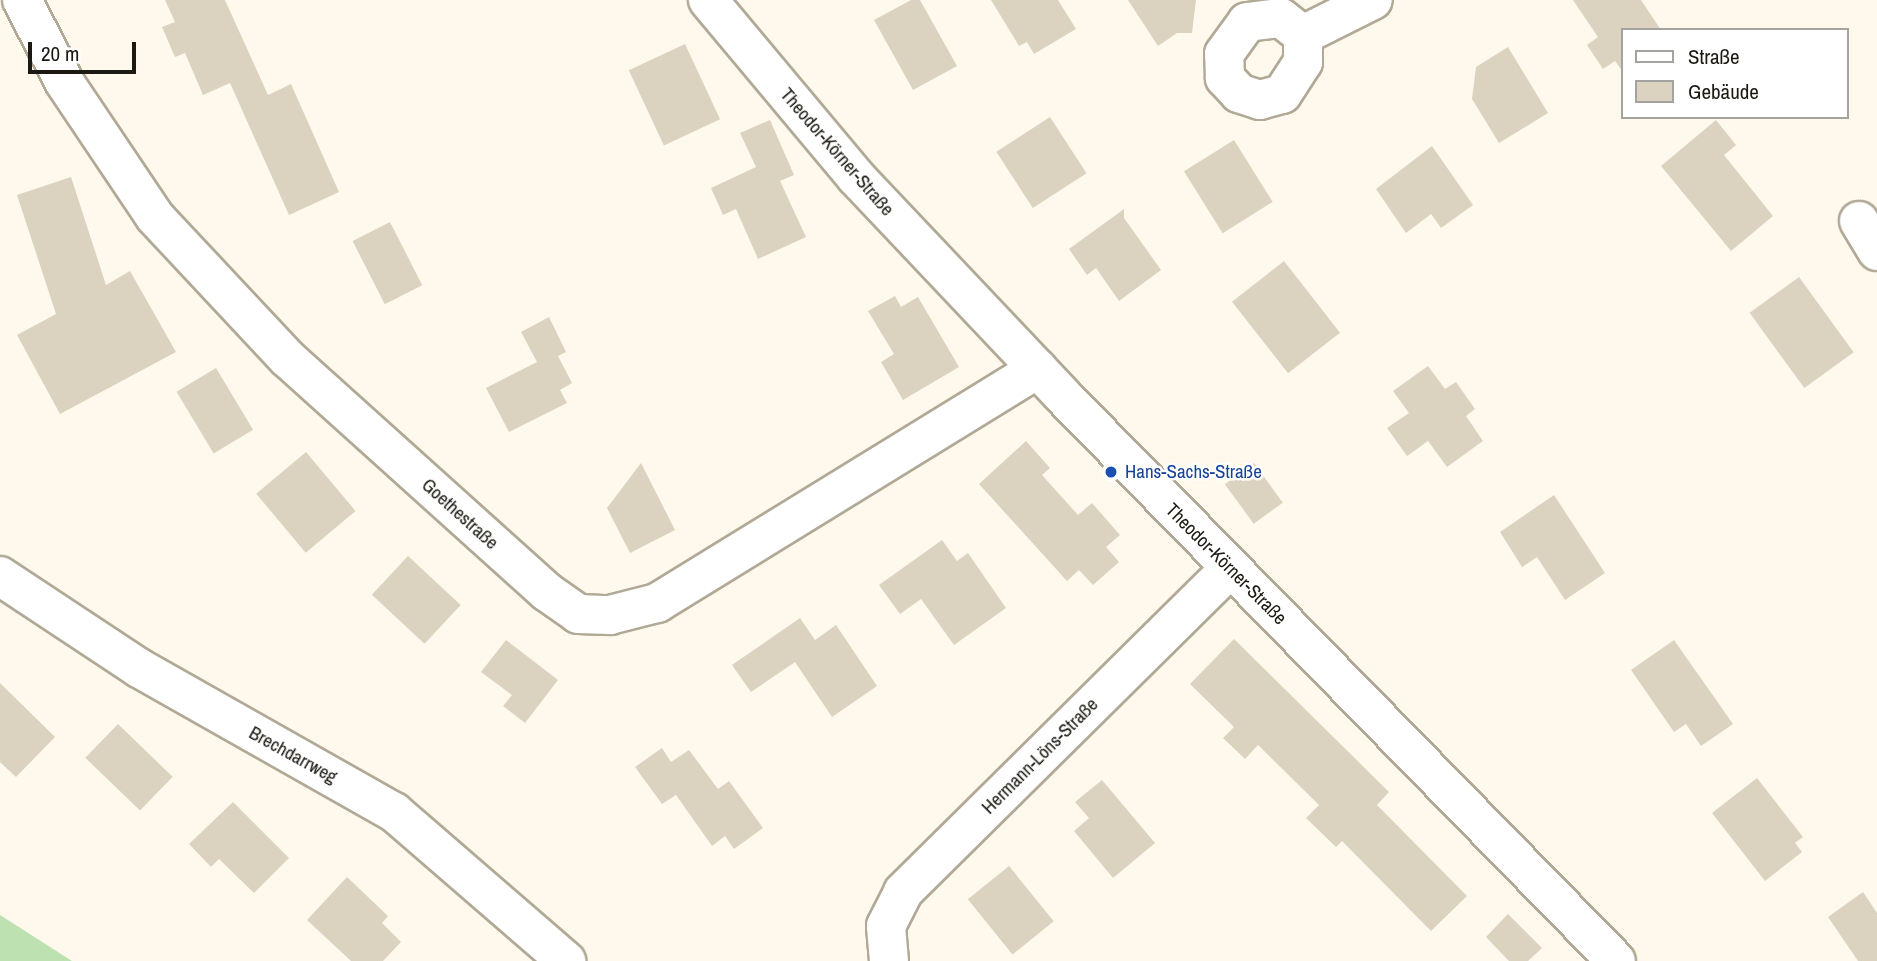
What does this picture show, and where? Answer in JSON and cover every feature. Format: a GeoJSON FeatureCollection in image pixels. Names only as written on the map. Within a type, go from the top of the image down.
{"type":"FeatureCollection","features":[{"type":"Feature","properties":{"kind":"street","name":"Goethestraße"},"geometry":{"type":"LineString","coordinates":[[22,0],[65,83],[155,218],[287,358],[547,592],[578,614],[610,615],[657,603],[1038,369]]}},
{"type":"Feature","properties":{"kind":"street","name":"Theodor-Körner-Straße"},"geometry":{"type":"LineString","coordinates":[[708,0],[856,177],[1229,569],[1616,961]]}},
{"type":"Feature","properties":{"kind":"street"},"geometry":{"type":"LineString","coordinates":[[1303,35],[1373,0]]}},
{"type":"Feature","properties":{"kind":"street","name":"Hermann-Löns-Straße"},"geometry":{"type":"LineString","coordinates":[[889,961],[886,926],[902,892],[1229,569]]}},
{"type":"Feature","properties":{"kind":"street","name":"Brechdarrweg"},"geometry":{"type":"LineString","coordinates":[[0,576],[139,668],[394,812],[566,961]]}},
{"type":"Feature","properties":{"kind":"green space"},"geometry":{"type":"Polygon","coordinates":[[[0,915],[72,961],[0,961],[0,915]]]}},
{"type":"Feature","properties":{"kind":"building"},"geometry":{"type":"Polygon","coordinates":[[[165,0],[225,0],[268,95],[291,84],[339,192],[289,215],[230,83],[203,95],[185,53],[175,57],[162,27],[175,22],[165,0]]]}},
{"type":"Feature","properties":{"kind":"building"},"geometry":{"type":"Polygon","coordinates":[[[911,0],[920,0],[957,66],[913,90],[874,20],[911,0]]]}},
{"type":"Feature","properties":{"kind":"building"},"geometry":{"type":"Polygon","coordinates":[[[991,0],[1058,0],[1076,29],[1034,54],[1027,42],[1019,46],[991,0]]]}},
{"type":"Feature","properties":{"kind":"building"},"geometry":{"type":"Polygon","coordinates":[[[1128,0],[1196,0],[1192,33],[1177,33],[1158,46],[1128,0]]]}},
{"type":"Feature","properties":{"kind":"building"},"geometry":{"type":"Polygon","coordinates":[[[1573,0],[1641,0],[1660,28],[1622,28],[1622,71],[1615,61],[1603,69],[1587,45],[1598,37],[1573,0]]]}},
{"type":"Feature","properties":{"kind":"building"},"geometry":{"type":"Polygon","coordinates":[[[685,44],[720,119],[664,145],[629,70],[685,44]]]}},
{"type":"Feature","properties":{"kind":"building"},"geometry":{"type":"Polygon","coordinates":[[[1508,47],[1548,113],[1499,143],[1472,99],[1476,67],[1508,47]]]}},
{"type":"Feature","properties":{"kind":"building"},"geometry":{"type":"Polygon","coordinates":[[[1050,117],[1086,173],[1033,208],[996,152],[1050,117]]]}},
{"type":"Feature","properties":{"kind":"building"},"geometry":{"type":"Polygon","coordinates":[[[770,120],[794,175],[780,181],[806,237],[758,259],[736,209],[723,215],[711,188],[756,167],[740,133],[770,120]]]}},
{"type":"Feature","properties":{"kind":"building"},"geometry":{"type":"Polygon","coordinates":[[[1716,120],[1736,145],[1724,155],[1773,216],[1731,251],[1661,166],[1716,120]]]}},
{"type":"Feature","properties":{"kind":"building"},"geometry":{"type":"Polygon","coordinates":[[[1234,140],[1273,202],[1223,233],[1184,171],[1234,140]]]}},
{"type":"Feature","properties":{"kind":"building"},"geometry":{"type":"Polygon","coordinates":[[[1432,146],[1473,205],[1441,228],[1431,214],[1406,233],[1376,189],[1432,146]]]}},
{"type":"Feature","properties":{"kind":"building"},"geometry":{"type":"Polygon","coordinates":[[[71,177],[106,285],[130,271],[176,352],[60,414],[17,335],[56,314],[17,195],[71,177]]]}},
{"type":"Feature","properties":{"kind":"building"},"geometry":{"type":"Polygon","coordinates":[[[1124,209],[1124,218],[1161,270],[1119,301],[1096,268],[1087,275],[1069,249],[1124,209]]]}},
{"type":"Feature","properties":{"kind":"building"},"geometry":{"type":"Polygon","coordinates":[[[390,222],[422,285],[385,304],[353,241],[390,222]]]}},
{"type":"Feature","properties":{"kind":"building"},"geometry":{"type":"Polygon","coordinates":[[[1284,261],[1340,333],[1288,373],[1232,302],[1284,261]]]}},
{"type":"Feature","properties":{"kind":"building"},"geometry":{"type":"Polygon","coordinates":[[[1799,277],[1854,352],[1804,388],[1750,313],[1799,277]]]}},
{"type":"Feature","properties":{"kind":"building"},"geometry":{"type":"Polygon","coordinates":[[[895,296],[901,307],[918,297],[959,367],[903,400],[881,362],[894,354],[868,311],[895,296]]]}},
{"type":"Feature","properties":{"kind":"building"},"geometry":{"type":"Polygon","coordinates":[[[549,317],[566,352],[558,356],[572,383],[560,390],[567,403],[509,432],[486,388],[537,362],[521,332],[549,317]]]}},
{"type":"Feature","properties":{"kind":"building"},"geometry":{"type":"Polygon","coordinates":[[[1428,366],[1445,389],[1456,382],[1475,409],[1466,416],[1483,441],[1447,467],[1428,441],[1407,456],[1387,428],[1409,413],[1393,391],[1428,366]]]}},
{"type":"Feature","properties":{"kind":"building"},"geometry":{"type":"Polygon","coordinates":[[[216,368],[253,430],[214,453],[177,392],[216,368]]]}},
{"type":"Feature","properties":{"kind":"building"},"geometry":{"type":"Polygon","coordinates":[[[1026,441],[1050,468],[1042,475],[1078,515],[1092,503],[1120,535],[1106,547],[1119,562],[1093,585],[1079,570],[1067,581],[979,484],[1026,441]]]}},
{"type":"Feature","properties":{"kind":"building"},"geometry":{"type":"Polygon","coordinates":[[[306,452],[355,511],[306,553],[256,494],[306,452]]]}},
{"type":"Feature","properties":{"kind":"building"},"geometry":{"type":"Polygon","coordinates":[[[641,463],[675,530],[630,553],[607,508],[641,463]]]}},
{"type":"Feature","properties":{"kind":"building"},"geometry":{"type":"Polygon","coordinates":[[[1254,463],[1283,503],[1254,524],[1225,484],[1254,463]]]}},
{"type":"Feature","properties":{"kind":"building"},"geometry":{"type":"Polygon","coordinates":[[[1554,495],[1605,573],[1565,600],[1537,557],[1522,567],[1500,532],[1554,495]]]}},
{"type":"Feature","properties":{"kind":"building"},"geometry":{"type":"Polygon","coordinates":[[[942,540],[957,561],[968,553],[1006,608],[954,645],[921,599],[900,614],[879,585],[942,540]]]}},
{"type":"Feature","properties":{"kind":"building"},"geometry":{"type":"Polygon","coordinates":[[[408,556],[461,605],[425,644],[372,595],[408,556]]]}},
{"type":"Feature","properties":{"kind":"building"},"geometry":{"type":"Polygon","coordinates":[[[800,618],[815,640],[836,625],[877,686],[832,717],[795,662],[751,692],[732,665],[800,618]]]}},
{"type":"Feature","properties":{"kind":"building"},"geometry":{"type":"Polygon","coordinates":[[[1234,639],[1389,792],[1377,805],[1467,896],[1431,931],[1342,841],[1336,847],[1306,818],[1319,805],[1258,745],[1245,759],[1223,738],[1234,727],[1190,684],[1234,639]]]}},
{"type":"Feature","properties":{"kind":"building"},"geometry":{"type":"Polygon","coordinates":[[[506,640],[558,680],[525,723],[503,706],[512,695],[481,672],[506,640]]]}},
{"type":"Feature","properties":{"kind":"building"},"geometry":{"type":"Polygon","coordinates":[[[1674,640],[1733,724],[1701,746],[1686,724],[1674,732],[1631,670],[1674,640]]]}},
{"type":"Feature","properties":{"kind":"building"},"geometry":{"type":"Polygon","coordinates":[[[0,683],[55,737],[16,777],[0,762],[0,683]]]}},
{"type":"Feature","properties":{"kind":"building"},"geometry":{"type":"Polygon","coordinates":[[[118,724],[173,777],[140,811],[85,758],[118,724]]]}},
{"type":"Feature","properties":{"kind":"building"},"geometry":{"type":"Polygon","coordinates":[[[662,748],[671,762],[689,750],[718,789],[729,781],[763,828],[734,849],[725,836],[712,846],[676,795],[662,804],[635,767],[662,748]]]}},
{"type":"Feature","properties":{"kind":"building"},"geometry":{"type":"Polygon","coordinates":[[[1757,778],[1803,837],[1795,843],[1802,852],[1765,881],[1712,813],[1757,778]]]}},
{"type":"Feature","properties":{"kind":"building"},"geometry":{"type":"Polygon","coordinates":[[[1102,780],[1155,843],[1113,878],[1074,831],[1089,818],[1075,802],[1102,780]]]}},
{"type":"Feature","properties":{"kind":"building"},"geometry":{"type":"Polygon","coordinates":[[[233,802],[289,858],[254,893],[219,859],[211,867],[189,844],[233,802]]]}},
{"type":"Feature","properties":{"kind":"building"},"geometry":{"type":"Polygon","coordinates":[[[1009,866],[1054,921],[1012,955],[968,899],[1009,866]]]}},
{"type":"Feature","properties":{"kind":"building"},"geometry":{"type":"Polygon","coordinates":[[[347,877],[388,916],[382,923],[401,942],[383,961],[351,961],[307,920],[347,877]]]}},
{"type":"Feature","properties":{"kind":"building"},"geometry":{"type":"Polygon","coordinates":[[[1863,892],[1877,913],[1877,961],[1858,961],[1828,917],[1863,892]]]}},
{"type":"Feature","properties":{"kind":"building"},"geometry":{"type":"Polygon","coordinates":[[[1508,914],[1542,948],[1528,961],[1509,961],[1486,937],[1508,914]]]}},
{"type":"Feature","properties":{"kind":"place","name":"Hans-Sachs-Straße"},"geometry":{"type":"Point","coordinates":[1111,472]}}]}
